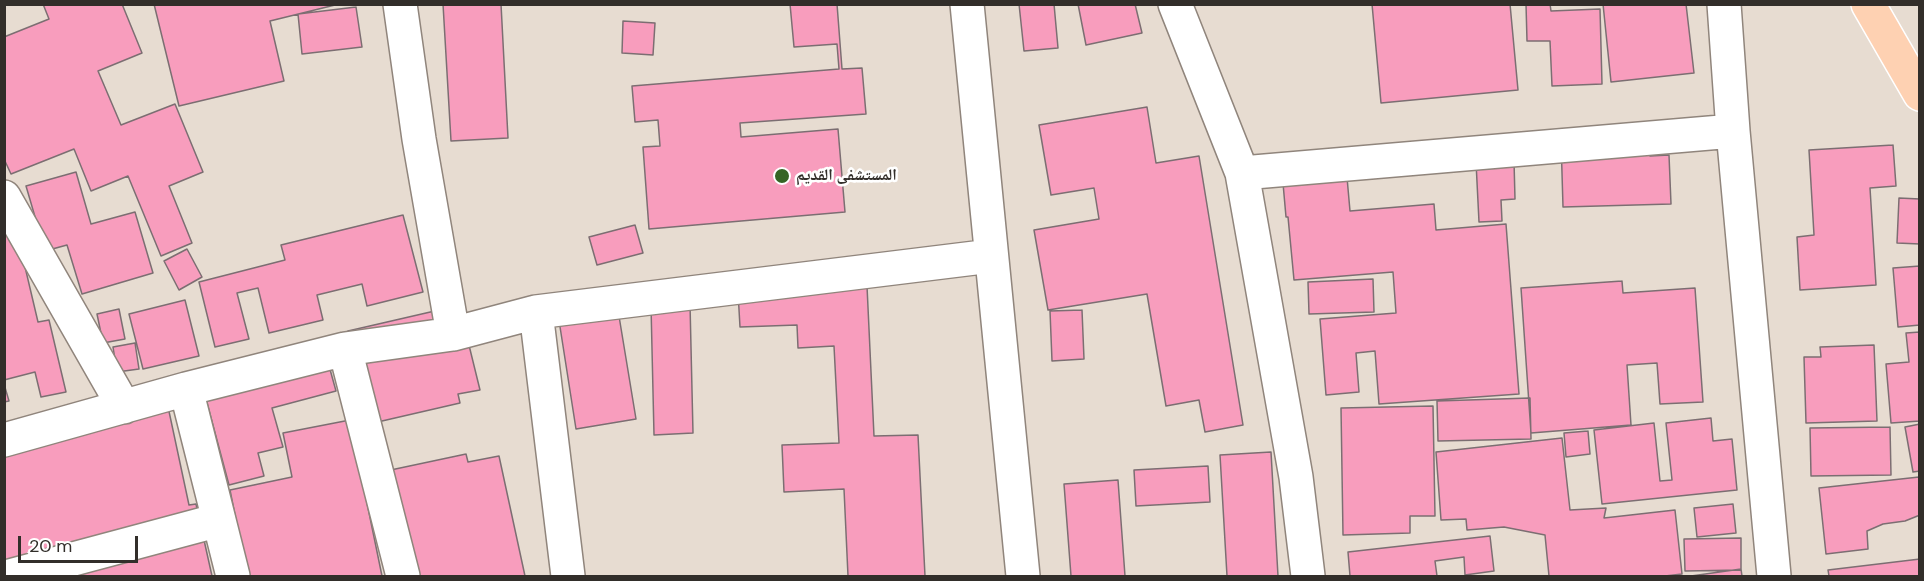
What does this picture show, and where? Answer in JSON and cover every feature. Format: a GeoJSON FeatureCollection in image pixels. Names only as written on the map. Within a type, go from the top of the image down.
{"type":"FeatureCollection","features":[{"type":"Feature","properties":{"kind":"main road"},"geometry":{"type":"LineString","coordinates":[[1868,4],[1920,94]]}},
{"type":"Feature","properties":{"kind":"street"},"geometry":{"type":"LineString","coordinates":[[400,4],[418,139],[453,334]]}},
{"type":"Feature","properties":{"kind":"street"},"geometry":{"type":"LineString","coordinates":[[967,4],[1023,576]]}},
{"type":"Feature","properties":{"kind":"street"},"geometry":{"type":"LineString","coordinates":[[1174,4],[1242,173],[1296,477],[1308,576]]}},
{"type":"Feature","properties":{"kind":"street"},"geometry":{"type":"LineString","coordinates":[[1724,4],[1733,131],[1774,576]]}},
{"type":"Feature","properties":{"kind":"street"},"geometry":{"type":"LineString","coordinates":[[1242,173],[1733,131]]}},
{"type":"Feature","properties":{"kind":"street"},"geometry":{"type":"LineString","coordinates":[[9,214],[123,407]]}},
{"type":"Feature","properties":{"kind":"street"},"geometry":{"type":"LineString","coordinates":[[4,440],[186,389],[345,349],[453,334],[536,312],[991,256]]}},
{"type":"Feature","properties":{"kind":"street"},"geometry":{"type":"LineString","coordinates":[[536,312],[568,576]]}},
{"type":"Feature","properties":{"kind":"street"},"geometry":{"type":"LineString","coordinates":[[345,349],[403,576]]}},
{"type":"Feature","properties":{"kind":"street"},"geometry":{"type":"LineString","coordinates":[[186,389],[233,576]]}},
{"type":"Feature","properties":{"kind":"street"},"geometry":{"type":"LineString","coordinates":[[10,576],[219,520]]}},
{"type":"Feature","properties":{"kind":"building"},"geometry":{"type":"Polygon","coordinates":[[[43,4],[122,4],[142,53],[98,71],[121,125],[175,104],[203,172],[169,186],[192,243],[161,256],[128,176],[91,191],[74,149],[11,174],[4,159],[4,37],[49,19],[43,4]]]}},
{"type":"Feature","properties":{"kind":"building"},"geometry":{"type":"Polygon","coordinates":[[[154,4],[339,4],[270,21],[284,81],[179,106],[154,4]]]}},
{"type":"Feature","properties":{"kind":"building"},"geometry":{"type":"Polygon","coordinates":[[[443,4],[501,4],[508,138],[451,141],[443,4]]]}},
{"type":"Feature","properties":{"kind":"building"},"geometry":{"type":"Polygon","coordinates":[[[790,4],[837,4],[842,69],[862,68],[866,114],[740,123],[741,137],[838,129],[845,212],[649,229],[643,147],[660,146],[658,120],[635,122],[632,86],[839,69],[837,44],[794,47],[790,4]]]}},
{"type":"Feature","properties":{"kind":"building"},"geometry":{"type":"Polygon","coordinates":[[[1019,4],[1054,4],[1058,48],[1024,51],[1019,4]]]}},
{"type":"Feature","properties":{"kind":"building"},"geometry":{"type":"Polygon","coordinates":[[[1078,4],[1135,4],[1142,33],[1086,45],[1078,4]]]}},
{"type":"Feature","properties":{"kind":"building"},"geometry":{"type":"Polygon","coordinates":[[[1372,4],[1510,4],[1518,90],[1381,103],[1372,4]]]}},
{"type":"Feature","properties":{"kind":"building"},"geometry":{"type":"Polygon","coordinates":[[[1526,4],[1550,4],[1551,11],[1600,9],[1602,84],[1552,86],[1550,41],[1527,41],[1526,4]]]}},
{"type":"Feature","properties":{"kind":"building"},"geometry":{"type":"Polygon","coordinates":[[[1603,4],[1686,4],[1694,73],[1611,82],[1603,4]]]}},
{"type":"Feature","properties":{"kind":"building"},"geometry":{"type":"Polygon","coordinates":[[[356,7],[362,47],[302,54],[298,14],[356,7]]]}},
{"type":"Feature","properties":{"kind":"building"},"geometry":{"type":"Polygon","coordinates":[[[623,21],[655,23],[653,55],[622,53],[623,21]]]}},
{"type":"Feature","properties":{"kind":"building"},"geometry":{"type":"Polygon","coordinates":[[[1147,107],[1156,163],[1199,156],[1243,425],[1205,432],[1199,400],[1166,406],[1147,294],[1048,310],[1034,230],[1099,219],[1094,188],[1051,195],[1039,125],[1147,107]]]}},
{"type":"Feature","properties":{"kind":"building"},"geometry":{"type":"Polygon","coordinates":[[[1650,136],[1650,156],[1669,155],[1671,204],[1563,207],[1561,139],[1650,136]]]}},
{"type":"Feature","properties":{"kind":"building"},"geometry":{"type":"Polygon","coordinates":[[[1893,145],[1896,186],[1870,188],[1876,285],[1800,290],[1797,237],[1814,235],[1809,150],[1893,145]]]}},
{"type":"Feature","properties":{"kind":"building"},"geometry":{"type":"Polygon","coordinates":[[[1514,161],[1515,199],[1501,200],[1502,221],[1479,222],[1476,162],[1514,161]]]}},
{"type":"Feature","properties":{"kind":"building"},"geometry":{"type":"Polygon","coordinates":[[[1346,166],[1350,211],[1434,204],[1436,230],[1506,224],[1519,394],[1379,404],[1375,351],[1356,353],[1359,392],[1326,395],[1320,319],[1396,313],[1393,272],[1294,280],[1282,172],[1346,166]]]}},
{"type":"Feature","properties":{"kind":"building"},"geometry":{"type":"Polygon","coordinates":[[[76,172],[91,224],[135,212],[153,273],[82,294],[67,245],[45,251],[26,186],[76,172]]]}},
{"type":"Feature","properties":{"kind":"building"},"geometry":{"type":"Polygon","coordinates":[[[1899,198],[1920,199],[1920,244],[1897,243],[1899,198]]]}},
{"type":"Feature","properties":{"kind":"building"},"geometry":{"type":"Polygon","coordinates":[[[403,215],[423,292],[367,306],[362,284],[317,295],[323,320],[269,333],[258,288],[237,293],[249,339],[215,347],[199,282],[285,260],[281,245],[403,215]]]}},
{"type":"Feature","properties":{"kind":"building"},"geometry":{"type":"Polygon","coordinates":[[[13,216],[38,322],[49,320],[66,392],[41,397],[35,372],[4,380],[4,218],[13,216]]]}},
{"type":"Feature","properties":{"kind":"building"},"geometry":{"type":"Polygon","coordinates":[[[635,225],[643,253],[597,265],[589,237],[635,225]]]}},
{"type":"Feature","properties":{"kind":"building"},"geometry":{"type":"Polygon","coordinates":[[[187,249],[202,277],[179,290],[164,261],[187,249]]]}},
{"type":"Feature","properties":{"kind":"building"},"geometry":{"type":"Polygon","coordinates":[[[1920,266],[1920,325],[1898,327],[1893,268],[1920,266]]]}},
{"type":"Feature","properties":{"kind":"building"},"geometry":{"type":"Polygon","coordinates":[[[1373,279],[1374,312],[1309,314],[1308,282],[1373,279]]]}},
{"type":"Feature","properties":{"kind":"building"},"geometry":{"type":"Polygon","coordinates":[[[1622,281],[1623,293],[1695,288],[1703,402],[1660,404],[1657,363],[1627,365],[1631,425],[1531,433],[1521,288],[1622,281]]]}},
{"type":"Feature","properties":{"kind":"building"},"geometry":{"type":"Polygon","coordinates":[[[867,286],[874,436],[918,435],[925,576],[848,576],[844,489],[784,492],[782,445],[839,443],[834,346],[798,348],[797,325],[740,327],[738,292],[867,286]]]}},
{"type":"Feature","properties":{"kind":"building"},"geometry":{"type":"Polygon","coordinates":[[[185,300],[199,356],[143,369],[129,314],[185,300]]]}},
{"type":"Feature","properties":{"kind":"building"},"geometry":{"type":"Polygon","coordinates":[[[617,304],[636,419],[576,429],[558,314],[617,304]]]}},
{"type":"Feature","properties":{"kind":"building"},"geometry":{"type":"Polygon","coordinates":[[[690,304],[693,433],[654,435],[651,306],[690,304]]]}},
{"type":"Feature","properties":{"kind":"building"},"geometry":{"type":"Polygon","coordinates":[[[452,307],[466,333],[480,390],[458,394],[460,403],[369,424],[348,331],[452,307]]]}},
{"type":"Feature","properties":{"kind":"building"},"geometry":{"type":"Polygon","coordinates":[[[119,309],[125,339],[103,343],[97,314],[119,309]]]}},
{"type":"Feature","properties":{"kind":"building"},"geometry":{"type":"Polygon","coordinates":[[[1082,310],[1084,359],[1052,361],[1050,311],[1082,310]]]}},
{"type":"Feature","properties":{"kind":"building"},"geometry":{"type":"Polygon","coordinates":[[[1920,332],[1920,421],[1891,423],[1886,364],[1909,362],[1906,333],[1920,332]]]}},
{"type":"Feature","properties":{"kind":"building"},"geometry":{"type":"Polygon","coordinates":[[[135,343],[139,369],[117,372],[113,347],[135,343]]]}},
{"type":"Feature","properties":{"kind":"building"},"geometry":{"type":"Polygon","coordinates":[[[1874,345],[1877,421],[1806,423],[1804,357],[1821,357],[1820,347],[1874,345]]]}},
{"type":"Feature","properties":{"kind":"building"},"geometry":{"type":"Polygon","coordinates":[[[326,355],[336,391],[272,408],[283,447],[258,453],[264,476],[229,485],[203,388],[326,355]]]}},
{"type":"Feature","properties":{"kind":"building"},"geometry":{"type":"Polygon","coordinates":[[[4,384],[9,401],[4,402],[4,384]]]}},
{"type":"Feature","properties":{"kind":"building"},"geometry":{"type":"Polygon","coordinates":[[[1530,398],[1531,439],[1438,441],[1437,401],[1530,398]]]}},
{"type":"Feature","properties":{"kind":"building"},"geometry":{"type":"Polygon","coordinates":[[[167,402],[189,505],[196,504],[212,576],[4,576],[4,436],[167,402]]]}},
{"type":"Feature","properties":{"kind":"building"},"geometry":{"type":"Polygon","coordinates":[[[1433,406],[1435,516],[1410,516],[1410,533],[1343,535],[1341,408],[1433,406]]]}},
{"type":"Feature","properties":{"kind":"building"},"geometry":{"type":"Polygon","coordinates":[[[1711,418],[1713,441],[1732,439],[1737,490],[1602,504],[1594,430],[1654,423],[1660,481],[1672,480],[1666,423],[1711,418]]]}},
{"type":"Feature","properties":{"kind":"building"},"geometry":{"type":"Polygon","coordinates":[[[350,420],[382,576],[247,576],[230,490],[292,477],[283,433],[350,420]]]}},
{"type":"Feature","properties":{"kind":"building"},"geometry":{"type":"Polygon","coordinates":[[[1920,424],[1920,471],[1913,472],[1905,427],[1920,424]]]}},
{"type":"Feature","properties":{"kind":"building"},"geometry":{"type":"Polygon","coordinates":[[[1890,427],[1891,475],[1811,476],[1810,428],[1890,427]]]}},
{"type":"Feature","properties":{"kind":"building"},"geometry":{"type":"Polygon","coordinates":[[[1588,431],[1590,454],[1566,457],[1564,433],[1588,431]]]}},
{"type":"Feature","properties":{"kind":"building"},"geometry":{"type":"Polygon","coordinates":[[[1562,438],[1570,510],[1606,508],[1604,518],[1675,510],[1682,574],[1549,576],[1545,535],[1504,527],[1467,530],[1466,519],[1441,520],[1436,452],[1562,438]]]}},
{"type":"Feature","properties":{"kind":"building"},"geometry":{"type":"Polygon","coordinates":[[[1271,452],[1278,576],[1227,576],[1220,455],[1271,452]]]}},
{"type":"Feature","properties":{"kind":"building"},"geometry":{"type":"Polygon","coordinates":[[[466,454],[468,462],[499,456],[525,576],[408,576],[386,471],[466,454]]]}},
{"type":"Feature","properties":{"kind":"building"},"geometry":{"type":"Polygon","coordinates":[[[1208,466],[1210,502],[1136,506],[1134,470],[1208,466]]]}},
{"type":"Feature","properties":{"kind":"building"},"geometry":{"type":"Polygon","coordinates":[[[1919,477],[1920,515],[1905,521],[1883,524],[1867,531],[1868,549],[1826,554],[1819,488],[1919,477]]]}},
{"type":"Feature","properties":{"kind":"building"},"geometry":{"type":"Polygon","coordinates":[[[1118,480],[1125,576],[1071,576],[1064,484],[1118,480]]]}},
{"type":"Feature","properties":{"kind":"building"},"geometry":{"type":"Polygon","coordinates":[[[1733,504],[1736,533],[1697,537],[1694,508],[1733,504]]]}},
{"type":"Feature","properties":{"kind":"building"},"geometry":{"type":"Polygon","coordinates":[[[1490,536],[1494,571],[1465,575],[1464,557],[1435,561],[1437,576],[1350,576],[1348,552],[1490,536]]]}},
{"type":"Feature","properties":{"kind":"building"},"geometry":{"type":"Polygon","coordinates":[[[1741,538],[1741,570],[1685,571],[1684,539],[1741,538]]]}},
{"type":"Feature","properties":{"kind":"building"},"geometry":{"type":"Polygon","coordinates":[[[1920,559],[1920,576],[1829,576],[1828,570],[1920,559]]]}},
{"type":"Feature","properties":{"kind":"building"},"geometry":{"type":"Polygon","coordinates":[[[1741,569],[1742,576],[1691,576],[1741,569]]]}},
{"type":"Feature","properties":{"kind":"place","name":"المستشفى القديم"},"geometry":{"type":"Point","coordinates":[782,176]}}]}
